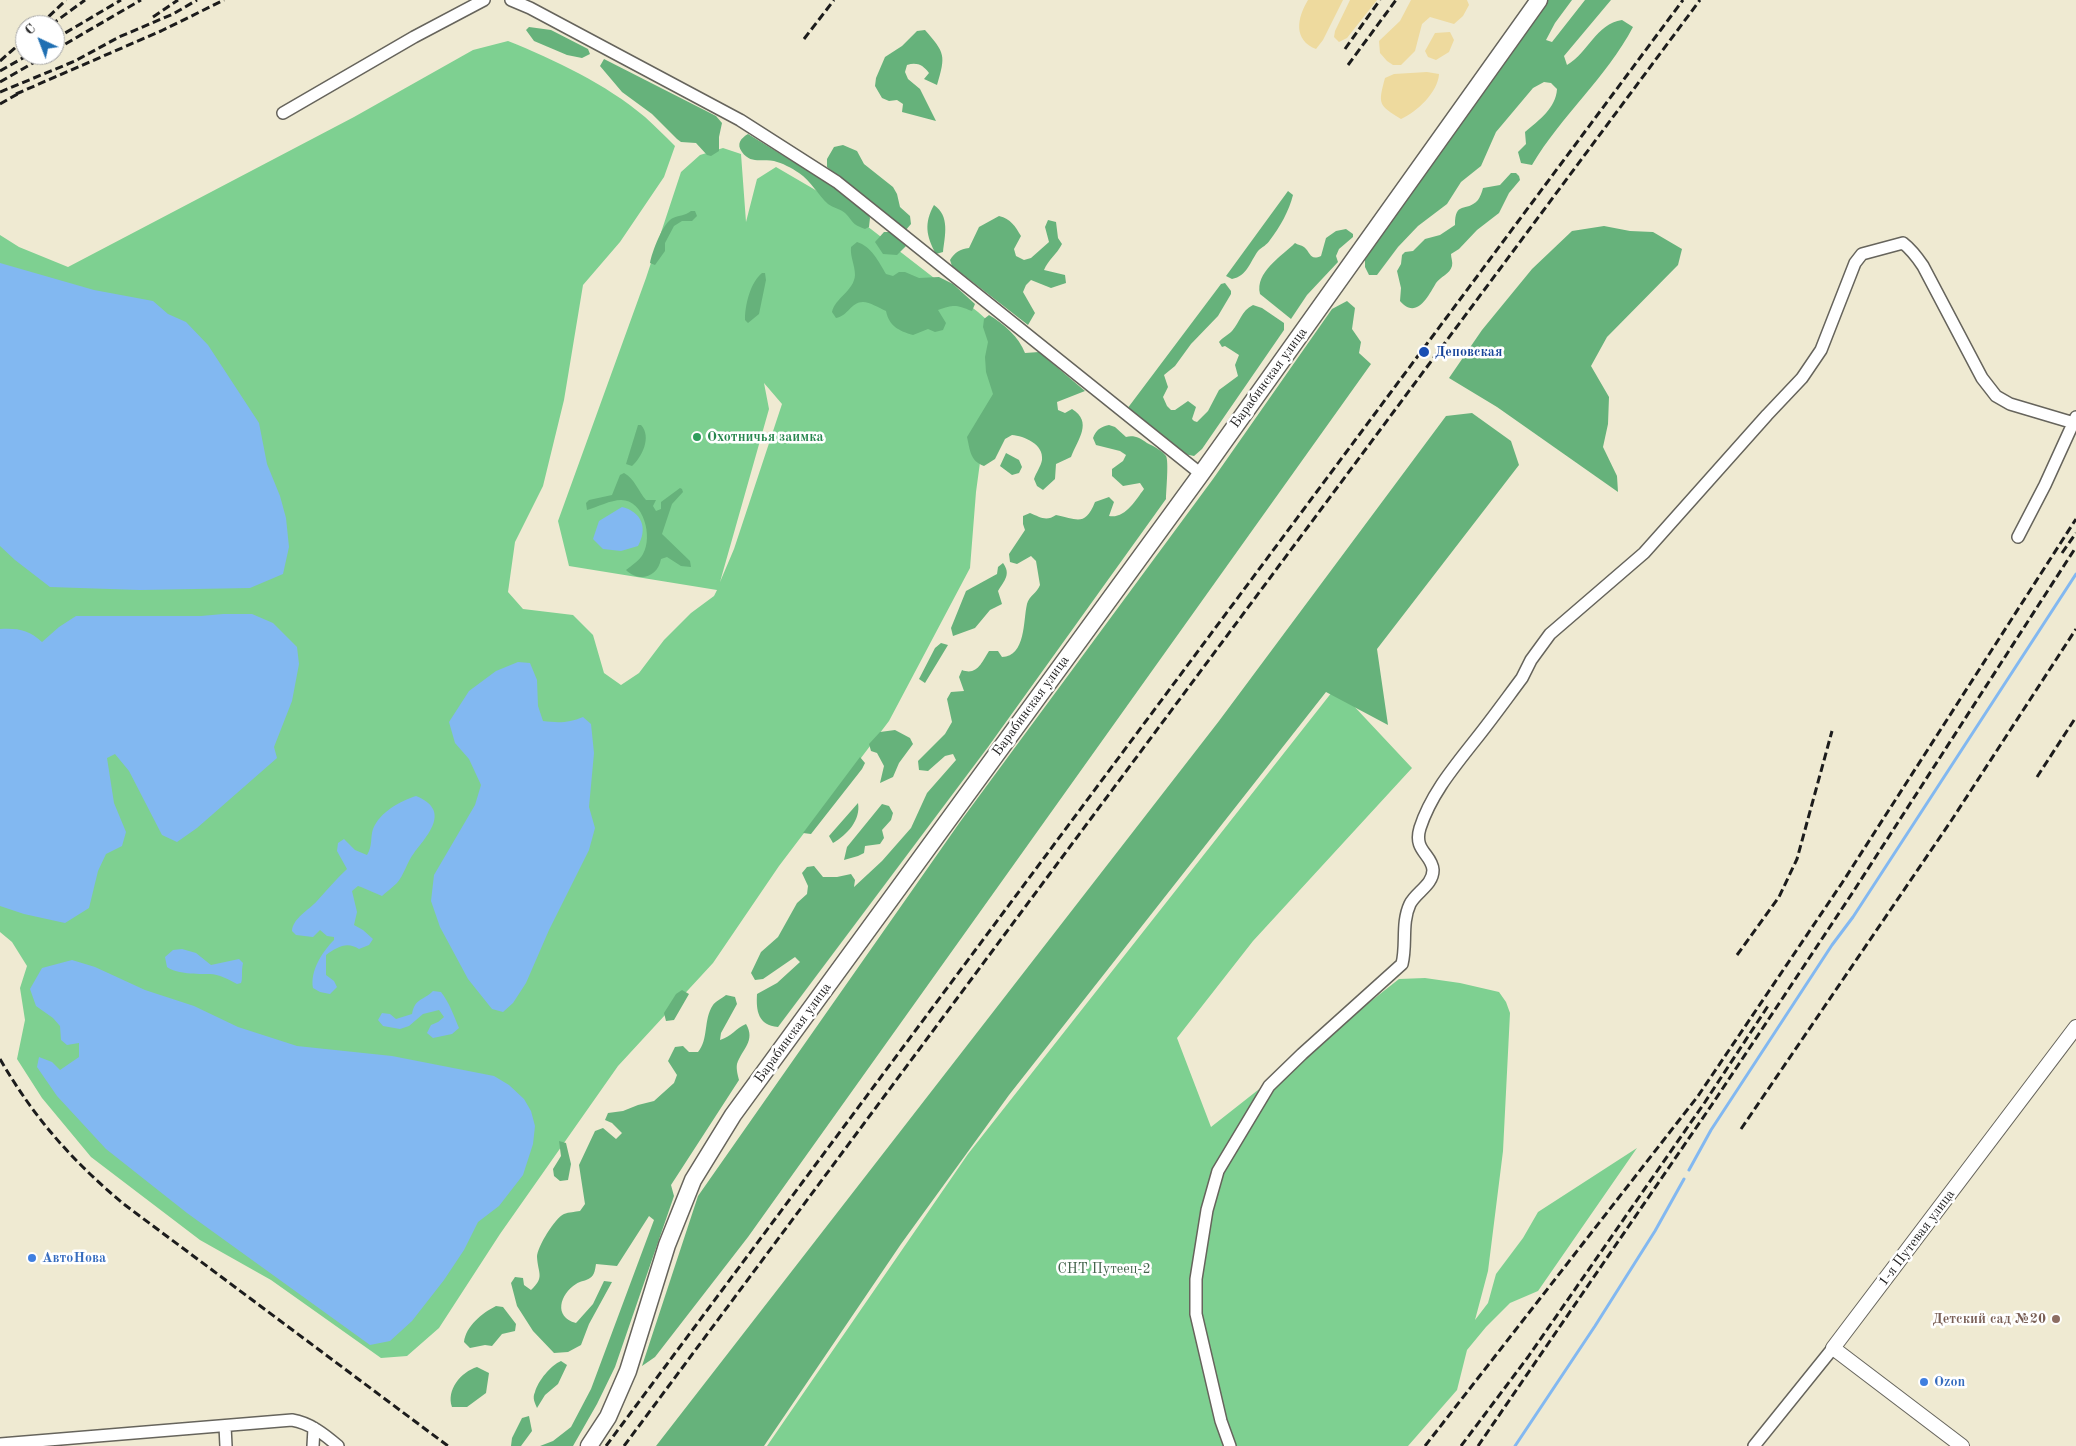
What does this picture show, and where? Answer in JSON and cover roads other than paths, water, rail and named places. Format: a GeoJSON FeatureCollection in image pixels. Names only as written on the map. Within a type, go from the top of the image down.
{"type":"FeatureCollection","features":[{"type":"Feature","properties":{"kind":"main road","name":"Барабинская улица"},"geometry":{"type":"LineString","coordinates":[[588,1446],[608,1417],[628,1371],[667,1245],[693,1180],[733,1115],[1201,474],[1539,0]]}},
{"type":"Feature","properties":{"kind":"street"},"geometry":{"type":"LineString","coordinates":[[283,113],[414,36],[484,0]]}},
{"type":"Feature","properties":{"kind":"street"},"geometry":{"type":"LineString","coordinates":[[511,0],[530,8],[740,120],[837,182],[1201,474]]}},
{"type":"Feature","properties":{"kind":"street"},"geometry":{"type":"LineString","coordinates":[[1230,1446],[1221,1421],[1196,1314],[1196,1280],[1207,1210],[1218,1171],[1269,1086],[1402,964],[1405,951],[1405,921],[1410,904],[1430,880],[1433,870],[1418,841],[1420,830],[1432,800],[1445,779],[1522,678],[1531,660],[1550,634],[1644,553],[1767,414],[1802,378],[1822,350],[1855,263],[1862,254],[1903,243],[1910,248],[1923,266],[1982,378],[1996,396],[2010,404],[2075,420],[2018,537]]}},
{"type":"Feature","properties":{"kind":"street","name":"1-я Путевая улица"},"geometry":{"type":"LineString","coordinates":[[1754,1446],[1833,1348],[2076,1027]]}},
{"type":"Feature","properties":{"kind":"street"},"geometry":{"type":"LineString","coordinates":[[1833,1348],[1962,1446]]}},
{"type":"Feature","properties":{"kind":"street"},"geometry":{"type":"LineString","coordinates":[[0,1444],[132,1440],[225,1426],[292,1420],[302,1422],[314,1428],[338,1446]]}},
{"type":"Feature","properties":{"kind":"street"},"geometry":{"type":"LineString","coordinates":[[225,1426],[226,1446]]}},
{"type":"Feature","properties":{"kind":"street"},"geometry":{"type":"LineString","coordinates":[[313,1446],[314,1428]]}},
{"type":"Feature","properties":{"kind":"water"},"geometry":{"type":"Polygon","coordinates":[[[0,263],[94,290],[153,301],[168,314],[186,322],[208,345],[259,423],[267,464],[280,496],[286,518],[289,547],[283,574],[250,588],[140,590],[50,587],[0,546],[0,263]]]}},
{"type":"Feature","properties":{"kind":"water"},"geometry":{"type":"Polygon","coordinates":[[[622,507],[629,509],[641,522],[643,533],[638,546],[621,551],[603,549],[593,539],[599,521],[622,507]]]}},
{"type":"Feature","properties":{"kind":"water"},"geometry":{"type":"Polygon","coordinates":[[[252,614],[273,623],[297,647],[299,664],[292,701],[274,747],[277,758],[197,828],[177,842],[162,835],[129,771],[115,754],[107,758],[114,803],[126,832],[122,846],[106,854],[98,871],[89,908],[65,923],[24,914],[0,906],[0,629],[23,631],[42,642],[59,627],[76,616],[201,616],[252,614]]]}},
{"type":"Feature","properties":{"kind":"water"},"geometry":{"type":"Polygon","coordinates":[[[518,662],[530,663],[537,680],[538,706],[543,721],[563,722],[583,717],[591,724],[594,753],[589,807],[595,828],[589,850],[549,930],[526,983],[513,1003],[503,1012],[492,1009],[468,979],[440,927],[431,901],[434,875],[475,805],[481,785],[469,759],[455,743],[449,722],[469,691],[496,671],[518,662]]]}},
{"type":"Feature","properties":{"kind":"water"},"geometry":{"type":"Polygon","coordinates":[[[416,796],[433,808],[435,815],[434,823],[399,880],[382,896],[358,886],[352,891],[357,912],[354,925],[373,939],[369,945],[359,949],[346,945],[326,955],[326,975],[334,981],[337,987],[330,994],[320,992],[313,988],[313,975],[318,962],[334,940],[334,937],[327,936],[320,930],[313,937],[296,935],[292,931],[293,926],[298,918],[347,869],[337,851],[338,843],[344,839],[355,850],[367,855],[373,829],[380,817],[397,804],[416,796]]]}},
{"type":"Feature","properties":{"kind":"water"},"geometry":{"type":"Polygon","coordinates":[[[182,949],[196,953],[211,965],[239,959],[243,963],[241,983],[237,984],[217,975],[193,974],[167,967],[165,957],[173,950],[182,949]]]}},
{"type":"Feature","properties":{"kind":"water"},"geometry":{"type":"Polygon","coordinates":[[[72,960],[95,967],[145,990],[194,1006],[238,1027],[297,1046],[392,1056],[494,1076],[509,1085],[524,1099],[531,1111],[535,1126],[533,1144],[523,1175],[499,1206],[478,1222],[464,1250],[444,1280],[412,1321],[390,1341],[370,1345],[187,1213],[106,1149],[57,1096],[37,1067],[39,1057],[52,1062],[60,1070],[79,1057],[79,1043],[67,1045],[61,1040],[60,1026],[53,1018],[36,1006],[30,989],[42,968],[72,960]]]}},
{"type":"Feature","properties":{"kind":"water"},"geometry":{"type":"Polygon","coordinates":[[[433,991],[441,992],[453,1014],[459,1028],[452,1034],[433,1038],[427,1033],[431,1025],[444,1017],[439,1010],[423,1014],[409,1026],[400,1029],[383,1026],[378,1020],[382,1013],[390,1014],[396,1019],[412,1014],[417,1002],[433,991]]]}},
{"type":"Feature","properties":{"kind":"waterway"},"geometry":{"type":"LineString","coordinates":[[1689,1170],[1711,1130],[1832,945],[1853,917],[2076,574]]}},
{"type":"Feature","properties":{"kind":"waterway"},"geometry":{"type":"LineString","coordinates":[[1515,1446],[1595,1326],[1655,1231],[1684,1179]]}},
{"type":"Feature","properties":{"kind":"railway"},"geometry":{"type":"LineString","coordinates":[[50,15],[66,0]]}},
{"type":"Feature","properties":{"kind":"railway"},"geometry":{"type":"LineString","coordinates":[[65,15],[85,0]]}},
{"type":"Feature","properties":{"kind":"railway"},"geometry":{"type":"LineString","coordinates":[[65,33],[121,0]]}},
{"type":"Feature","properties":{"kind":"railway"},"geometry":{"type":"LineString","coordinates":[[65,44],[141,0]]}},
{"type":"Feature","properties":{"kind":"railway"},"geometry":{"type":"LineString","coordinates":[[153,17],[178,0]]}},
{"type":"Feature","properties":{"kind":"railway"},"geometry":{"type":"LineString","coordinates":[[0,92],[75,61],[119,37],[173,14],[197,0]]}},
{"type":"Feature","properties":{"kind":"railway"},"geometry":{"type":"LineString","coordinates":[[16,94],[161,31],[224,0]]}},
{"type":"Feature","properties":{"kind":"railway"},"geometry":{"type":"LineString","coordinates":[[804,39],[834,0]]}},
{"type":"Feature","properties":{"kind":"railway"},"geometry":{"type":"LineString","coordinates":[[1345,49],[1380,0]]}},
{"type":"Feature","properties":{"kind":"railway"},"geometry":{"type":"LineString","coordinates":[[1348,65],[1396,0]]}},
{"type":"Feature","properties":{"kind":"railway"},"geometry":{"type":"LineString","coordinates":[[606,1446],[1683,0]]}},
{"type":"Feature","properties":{"kind":"railway"},"geometry":{"type":"LineString","coordinates":[[624,1446],[1700,0]]}},
{"type":"Feature","properties":{"kind":"railway"},"geometry":{"type":"LineString","coordinates":[[0,61],[15,48]]}},
{"type":"Feature","properties":{"kind":"railway"},"geometry":{"type":"LineString","coordinates":[[0,71],[15,62]]}},
{"type":"Feature","properties":{"kind":"railway"},"geometry":{"type":"LineString","coordinates":[[0,82],[30,65]]}},
{"type":"Feature","properties":{"kind":"railway"},"geometry":{"type":"LineString","coordinates":[[0,104],[21,92]]}},
{"type":"Feature","properties":{"kind":"railway"},"geometry":{"type":"LineString","coordinates":[[1425,1446],[1698,1096],[1842,883],[2076,519]]}},
{"type":"Feature","properties":{"kind":"railway"},"geometry":{"type":"LineString","coordinates":[[2062,553],[2076,533]]}},
{"type":"Feature","properties":{"kind":"railway"},"geometry":{"type":"LineString","coordinates":[[1478,1446],[1711,1106],[1853,892],[2076,547]]}},
{"type":"Feature","properties":{"kind":"railway"},"geometry":{"type":"LineString","coordinates":[[1741,1129],[1951,821],[2076,629]]}},
{"type":"Feature","properties":{"kind":"railway"},"geometry":{"type":"LineString","coordinates":[[2037,777],[2076,717]]}},
{"type":"Feature","properties":{"kind":"railway"},"geometry":{"type":"LineString","coordinates":[[1737,955],[1779,897],[1797,859],[1832,731]]}},
{"type":"Feature","properties":{"kind":"railway"},"geometry":{"type":"LineString","coordinates":[[1461,1446],[1528,1357],[1705,1102],[1768,1006]]}},
{"type":"Feature","properties":{"kind":"railway"},"geometry":{"type":"LineString","coordinates":[[0,1059],[41,1120],[106,1189],[448,1446]]}},
{"type":"Feature","properties":{"kind":"place","name":"Деповская"},"geometry":{"type":"Point","coordinates":[1424,352]}},
{"type":"Feature","properties":{"kind":"place","name":"Охотничья заимка"},"geometry":{"type":"Point","coordinates":[697,437]}},
{"type":"Feature","properties":{"kind":"place","name":"АвтоНова"},"geometry":{"type":"Point","coordinates":[32,1258]}},
{"type":"Feature","properties":{"kind":"place","name":"Детский сад №20"},"geometry":{"type":"Point","coordinates":[2056,1319]}},
{"type":"Feature","properties":{"kind":"place","name":"Ozon"},"geometry":{"type":"Point","coordinates":[1924,1382]}},
{"type":"Feature","properties":{"kind":"park label","name":"СНТ Путеец-2"},"geometry":{"type":"Point","coordinates":[1104,1269]}}]}
